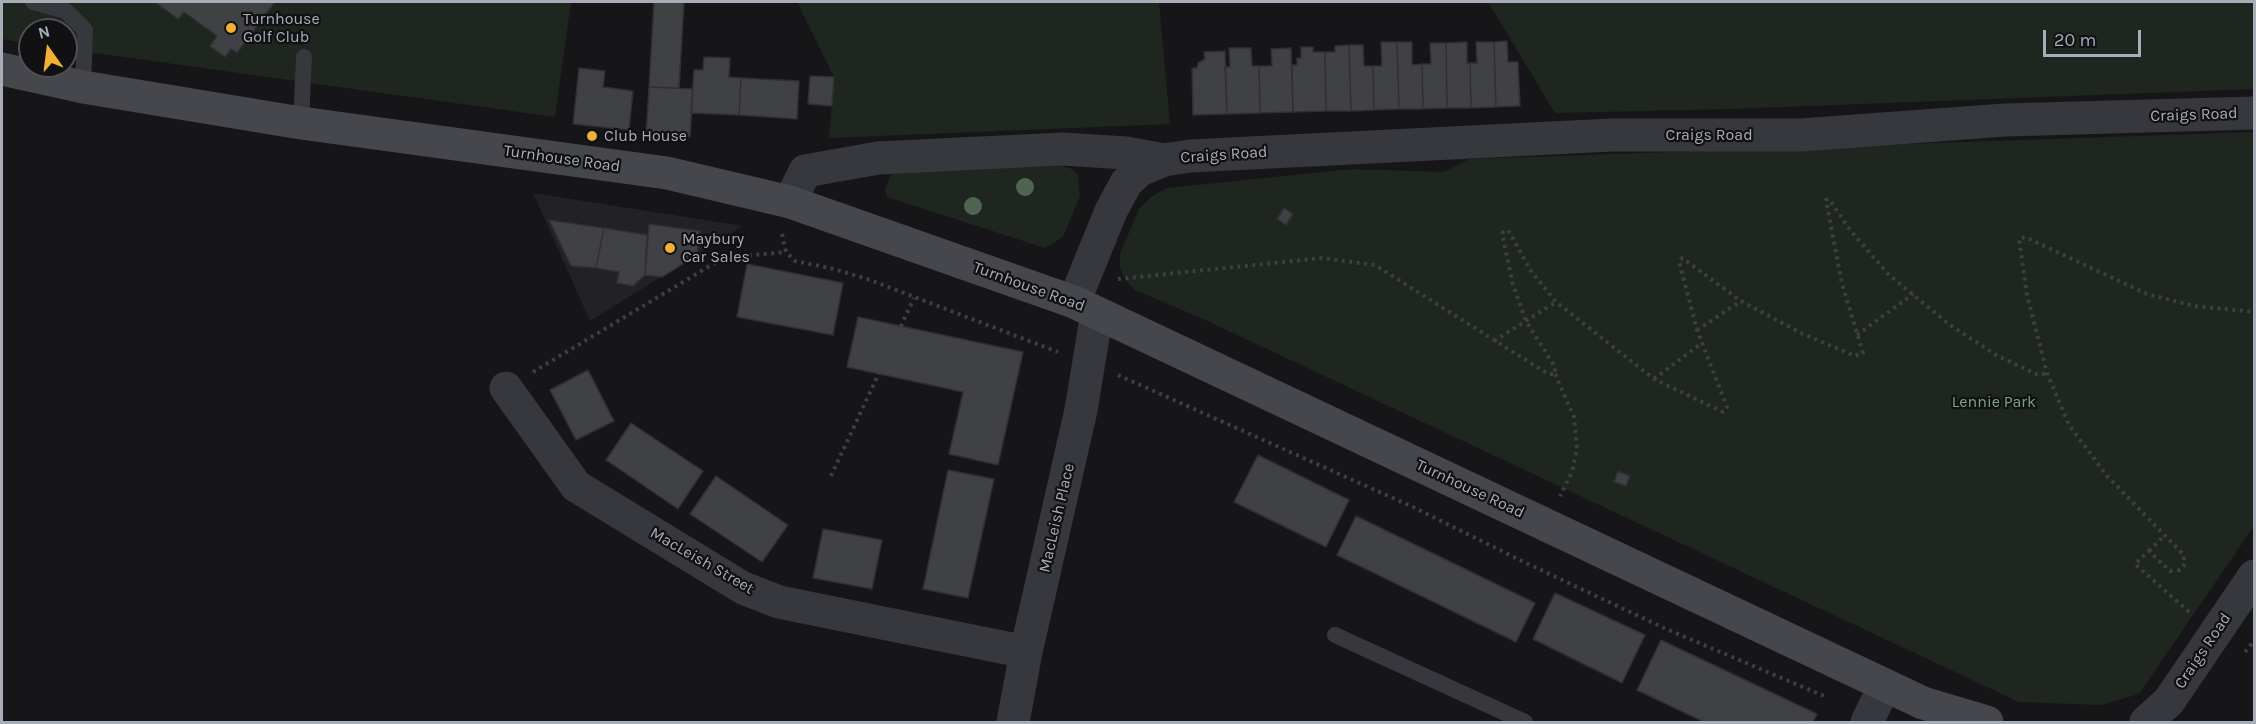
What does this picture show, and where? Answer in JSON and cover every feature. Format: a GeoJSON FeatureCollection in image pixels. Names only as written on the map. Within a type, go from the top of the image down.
{"type":"FeatureCollection","features":[{"type":"Feature","properties":{"kind":"street","name":"Turnhouse Road"},"geometry":{"type":"LineString","coordinates":[[2,69],[83,87],[301,123],[667,173],[790,201],[1084,299],[1884,685],[1923,703],[1987,723]]}},
{"type":"Feature","properties":{"kind":"street","name":"Craigs Road"},"geometry":{"type":"LineString","coordinates":[[1084,299],[1111,212],[1126,183],[1140,170],[1164,160],[1190,156],[1612,135],[1801,135],[2005,120],[2254,113]]}},
{"type":"Feature","properties":{"kind":"street","name":"Craigs Road"},"geometry":{"type":"LineString","coordinates":[[790,201],[805,171],[878,158],[1063,149],[1126,153],[1164,160]]}},
{"type":"Feature","properties":{"kind":"street","name":"MacLeish Place"},"geometry":{"type":"LineString","coordinates":[[1013,723],[1026,652],[1081,410],[1089,363],[1084,299]]}},
{"type":"Feature","properties":{"kind":"street","name":"MacLeish Street"},"geometry":{"type":"LineString","coordinates":[[506,387],[576,486],[743,588],[779,602],[1026,652]]}},
{"type":"Feature","properties":{"kind":"street","name":"Craigs Road"},"geometry":{"type":"LineString","coordinates":[[2146,723],[2169,701],[2254,576]]}},
{"type":"Feature","properties":{"kind":"street"},"geometry":{"type":"LineString","coordinates":[[1869,720],[1884,685]]}},
{"type":"Feature","properties":{"kind":"lane"},"geometry":{"type":"LineString","coordinates":[[33,2],[66,11],[85,30],[83,87]]}},
{"type":"Feature","properties":{"kind":"lane"},"geometry":{"type":"LineString","coordinates":[[301,123],[304,57]]}},
{"type":"Feature","properties":{"kind":"lane"},"geometry":{"type":"LineString","coordinates":[[1335,635],[1525,723]]}},
{"type":"Feature","properties":{"kind":"path"},"geometry":{"type":"LineString","coordinates":[[1562,492],[1572,472],[1577,449],[1574,417],[1555,374],[1555,367],[1526,321],[1513,285],[1502,233],[1508,230],[1531,271],[1556,302],[1654,379],[1724,412],[1727,407],[1697,330],[1679,261],[1682,258],[1741,302],[1803,334],[1855,356],[1863,353],[1842,284],[1826,200],[1829,199],[1850,230],[1888,274],[1950,325],[1996,355],[2038,375],[2047,373]]}},
{"type":"Feature","properties":{"kind":"path"},"geometry":{"type":"LineString","coordinates":[[790,201],[782,226],[786,252],[795,261],[834,269],[1089,363],[1413,507],[1664,628],[1869,720]]}},
{"type":"Feature","properties":{"kind":"path"},"geometry":{"type":"LineString","coordinates":[[2148,551],[2170,571],[2180,570],[2185,564],[2183,554],[2107,476],[2069,425],[2047,373],[2027,295],[2019,239],[2025,237],[2147,294],[2194,306],[2252,312],[2254,306]]}},
{"type":"Feature","properties":{"kind":"path"},"geometry":{"type":"LineString","coordinates":[[506,387],[723,258],[786,252]]}},
{"type":"Feature","properties":{"kind":"path"},"geometry":{"type":"LineString","coordinates":[[1084,299],[1322,258],[1375,265],[1548,374],[1555,374]]}},
{"type":"Feature","properties":{"kind":"path"},"geometry":{"type":"LineString","coordinates":[[1857,335],[1913,294]]}},
{"type":"Feature","properties":{"kind":"path"},"geometry":{"type":"LineString","coordinates":[[831,476],[914,298]]}},
{"type":"Feature","properties":{"kind":"path"},"geometry":{"type":"LineString","coordinates":[[1494,341],[1556,302]]}},
{"type":"Feature","properties":{"kind":"path"},"geometry":{"type":"LineString","coordinates":[[1697,330],[1741,302]]}},
{"type":"Feature","properties":{"kind":"path"},"geometry":{"type":"LineString","coordinates":[[1654,379],[1702,343]]}},
{"type":"Feature","properties":{"kind":"path"},"geometry":{"type":"LineString","coordinates":[[2164,536],[2135,564],[2195,617],[2209,598],[2228,614]]}},
{"type":"Feature","properties":{"kind":"shaded area"},"geometry":{"type":"Polygon","coordinates":[[[533,193],[743,226],[590,321],[533,193]]]}},
{"type":"Feature","properties":{"kind":"green space","name":"Turnhouse Golf Club"},"geometry":{"type":"Polygon","coordinates":[[[2,2],[571,2],[555,117],[78,51],[78,18],[18,18],[18,42],[2,39],[2,2]]]}},
{"type":"Feature","properties":{"kind":"green space"},"geometry":{"type":"Polygon","coordinates":[[[797,2],[1161,2],[1159,3],[1170,124],[829,138],[834,77],[797,2]]]}},
{"type":"Feature","properties":{"kind":"green space"},"geometry":{"type":"Polygon","coordinates":[[[1488,2],[2254,2],[2254,89],[1730,109],[1555,113],[1488,2]]]}},
{"type":"Feature","properties":{"kind":"green space","name":"Lennie Park"},"geometry":{"type":"Polygon","coordinates":[[[2254,132],[2254,526],[2139,694],[2101,705],[2019,702],[1201,318],[1135,290],[1126,281],[1120,269],[1120,254],[1139,209],[1152,196],[1167,188],[1352,169],[1444,172],[1469,159],[2254,132]]]}},
{"type":"Feature","properties":{"kind":"green space"},"geometry":{"type":"Polygon","coordinates":[[[1061,166],[1072,169],[1078,175],[1080,196],[1063,237],[1045,248],[887,197],[885,189],[892,172],[1061,166]]]}},
{"type":"Feature","properties":{"kind":"building","name":"Turnhouse Golf Club"},"geometry":{"type":"Polygon","coordinates":[[[155,2],[275,2],[237,53],[231,49],[225,57],[210,46],[217,36],[184,12],[178,19],[155,2]]]}},
{"type":"Feature","properties":{"kind":"building"},"geometry":{"type":"Polygon","coordinates":[[[654,2],[684,2],[679,88],[649,87],[654,2]]]}},
{"type":"Feature","properties":{"kind":"building"},"geometry":{"type":"Polygon","coordinates":[[[1507,41],[1508,62],[1518,62],[1520,106],[1496,107],[1494,42],[1507,41]]]}},
{"type":"Feature","properties":{"kind":"building"},"geometry":{"type":"Polygon","coordinates":[[[1381,42],[1397,42],[1399,109],[1374,110],[1373,66],[1382,66],[1381,42]]]}},
{"type":"Feature","properties":{"kind":"building"},"geometry":{"type":"Polygon","coordinates":[[[1397,42],[1412,42],[1412,65],[1422,64],[1423,109],[1399,109],[1397,42]]]}},
{"type":"Feature","properties":{"kind":"building"},"geometry":{"type":"Polygon","coordinates":[[[1467,42],[1471,108],[1447,108],[1446,43],[1467,42]]]}},
{"type":"Feature","properties":{"kind":"building"},"geometry":{"type":"Polygon","coordinates":[[[1476,42],[1494,42],[1496,107],[1471,108],[1470,63],[1477,63],[1476,42]]]}},
{"type":"Feature","properties":{"kind":"building"},"geometry":{"type":"Polygon","coordinates":[[[1430,43],[1446,43],[1447,108],[1423,109],[1422,64],[1431,64],[1430,43]]]}},
{"type":"Feature","properties":{"kind":"building"},"geometry":{"type":"Polygon","coordinates":[[[1349,45],[1351,111],[1326,111],[1325,52],[1335,52],[1335,46],[1349,45]]]}},
{"type":"Feature","properties":{"kind":"building"},"geometry":{"type":"Polygon","coordinates":[[[1349,45],[1363,45],[1364,66],[1373,66],[1374,110],[1351,111],[1349,45]]]}},
{"type":"Feature","properties":{"kind":"building"},"geometry":{"type":"Polygon","coordinates":[[[1301,47],[1313,47],[1313,52],[1325,52],[1326,111],[1293,112],[1292,65],[1297,65],[1297,58],[1301,58],[1301,47]]]}},
{"type":"Feature","properties":{"kind":"building"},"geometry":{"type":"Polygon","coordinates":[[[1229,48],[1251,48],[1252,66],[1259,66],[1260,113],[1227,114],[1225,67],[1230,67],[1229,48]]]}},
{"type":"Feature","properties":{"kind":"building"},"geometry":{"type":"Polygon","coordinates":[[[1291,48],[1293,112],[1260,113],[1259,66],[1272,66],[1271,49],[1291,48]]]}},
{"type":"Feature","properties":{"kind":"building"},"geometry":{"type":"Polygon","coordinates":[[[1225,51],[1227,114],[1193,115],[1192,68],[1197,68],[1198,63],[1205,59],[1204,52],[1225,51]]]}},
{"type":"Feature","properties":{"kind":"building"},"geometry":{"type":"Polygon","coordinates":[[[704,57],[730,58],[729,77],[741,78],[739,115],[691,113],[694,70],[703,70],[704,57]]]}},
{"type":"Feature","properties":{"kind":"building"},"geometry":{"type":"Polygon","coordinates":[[[579,68],[605,71],[603,87],[633,91],[629,130],[573,124],[579,68]]]}},
{"type":"Feature","properties":{"kind":"building"},"geometry":{"type":"Polygon","coordinates":[[[810,76],[834,77],[832,106],[808,104],[810,76]]]}},
{"type":"Feature","properties":{"kind":"building"},"geometry":{"type":"Polygon","coordinates":[[[741,78],[799,81],[797,119],[739,115],[741,78]]]}},
{"type":"Feature","properties":{"kind":"building"},"geometry":{"type":"Polygon","coordinates":[[[649,87],[693,89],[690,137],[646,135],[649,87]]]}},
{"type":"Feature","properties":{"kind":"building"},"geometry":{"type":"Polygon","coordinates":[[[1284,208],[1293,214],[1286,225],[1277,219],[1284,208]]]}},
{"type":"Feature","properties":{"kind":"building"},"geometry":{"type":"Polygon","coordinates":[[[549,220],[604,228],[596,268],[571,266],[549,220]]]}},
{"type":"Feature","properties":{"kind":"building"},"geometry":{"type":"Polygon","coordinates":[[[649,224],[700,231],[697,255],[662,277],[645,275],[649,224]]]}},
{"type":"Feature","properties":{"kind":"building"},"geometry":{"type":"Polygon","coordinates":[[[604,228],[647,235],[645,275],[633,286],[617,283],[619,272],[596,268],[604,228]]]}},
{"type":"Feature","properties":{"kind":"building"},"geometry":{"type":"Polygon","coordinates":[[[747,264],[843,283],[833,335],[737,317],[747,264]]]}},
{"type":"Feature","properties":{"kind":"building"},"geometry":{"type":"Polygon","coordinates":[[[858,317],[1023,352],[998,465],[949,454],[963,392],[847,367],[858,317]]]}},
{"type":"Feature","properties":{"kind":"building"},"geometry":{"type":"Polygon","coordinates":[[[588,370],[614,421],[576,440],[550,390],[588,370]]]}},
{"type":"Feature","properties":{"kind":"building"},"geometry":{"type":"Polygon","coordinates":[[[631,423],[703,471],[678,509],[606,460],[631,423]]]}},
{"type":"Feature","properties":{"kind":"building"},"geometry":{"type":"Polygon","coordinates":[[[1258,455],[1349,500],[1326,547],[1234,502],[1258,455]]]}},
{"type":"Feature","properties":{"kind":"building"},"geometry":{"type":"Polygon","coordinates":[[[948,470],[994,479],[968,598],[923,589],[948,470]]]}},
{"type":"Feature","properties":{"kind":"building"},"geometry":{"type":"Polygon","coordinates":[[[1618,471],[1630,476],[1626,486],[1614,482],[1618,471]]]}},
{"type":"Feature","properties":{"kind":"building"},"geometry":{"type":"Polygon","coordinates":[[[716,476],[788,525],[762,562],[690,514],[716,476]]]}},
{"type":"Feature","properties":{"kind":"building"},"geometry":{"type":"Polygon","coordinates":[[[1356,516],[1535,603],[1516,642],[1337,555],[1356,516]]]}},
{"type":"Feature","properties":{"kind":"building"},"geometry":{"type":"Polygon","coordinates":[[[823,529],[882,540],[872,589],[813,578],[823,529]]]}},
{"type":"Feature","properties":{"kind":"building"},"geometry":{"type":"Polygon","coordinates":[[[1555,593],[1645,635],[1622,683],[1533,639],[1555,593]]]}},
{"type":"Feature","properties":{"kind":"building"},"geometry":{"type":"Polygon","coordinates":[[[1661,640],[1817,714],[1813,722],[1704,722],[1637,690],[1661,640]]]}},
{"type":"Feature","properties":{"kind":"place","name":"Turnhouse Golf Club"},"geometry":{"type":"Point","coordinates":[231,28]}},
{"type":"Feature","properties":{"kind":"place","name":"Club House"},"geometry":{"type":"Point","coordinates":[592,136]}},
{"type":"Feature","properties":{"kind":"place","name":"Maybury Car Sales"},"geometry":{"type":"Point","coordinates":[670,248]}}]}
